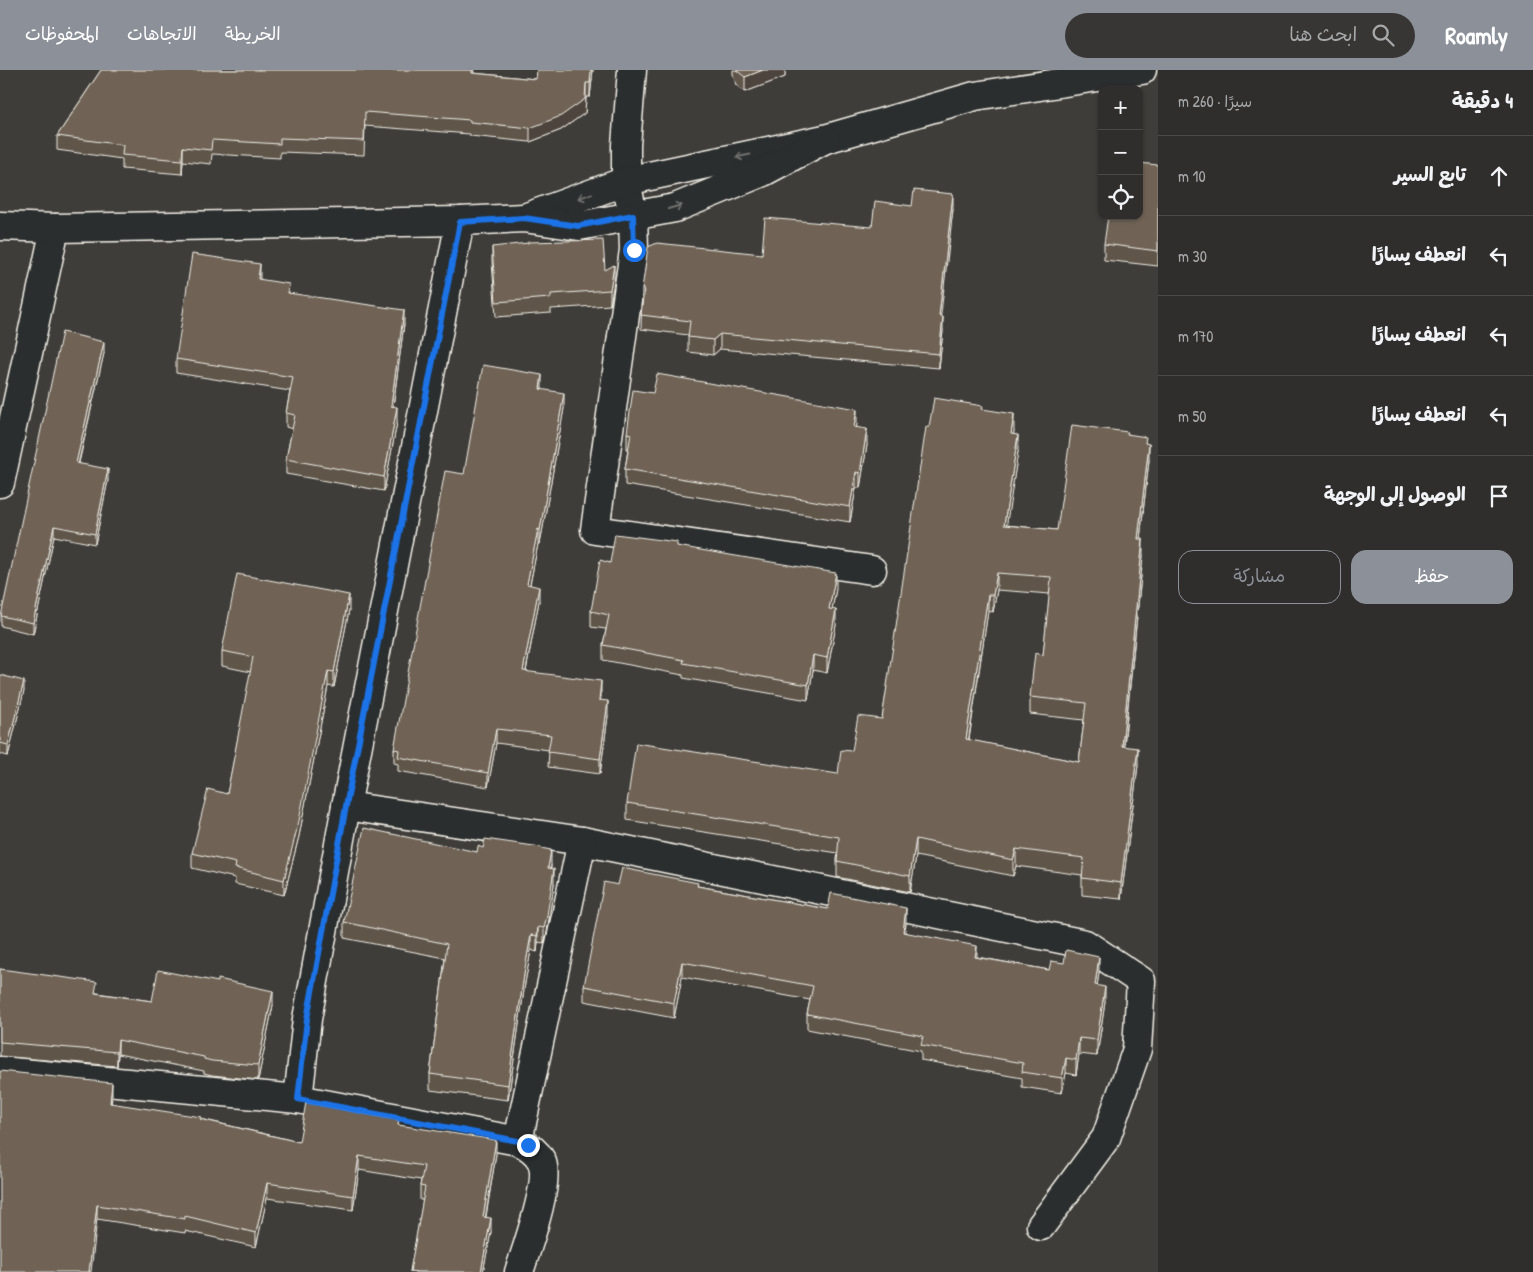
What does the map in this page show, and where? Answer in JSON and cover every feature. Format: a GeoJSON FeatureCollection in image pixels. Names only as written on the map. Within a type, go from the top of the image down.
{"type":"FeatureCollection","features":[{"type":"Feature","properties":{"kind":"street"},"geometry":{"type":"LineString","coordinates":[[632,70],[626,145],[626,181],[633,215],[634,250],[595,530],[872,570]]}},
{"type":"Feature","properties":{"kind":"street"},"geometry":{"type":"LineString","coordinates":[[524,218],[626,181],[825,139],[975,96],[1142,70]]}},
{"type":"Feature","properties":{"kind":"street"},"geometry":{"type":"LineString","coordinates":[[0,226],[55,228],[460,222],[524,218],[578,226],[675,208],[763,172],[825,139]]}},
{"type":"Feature","properties":{"kind":"street"},"geometry":{"type":"LineString","coordinates":[[298,1099],[307,1019],[346,806],[460,222]]}},
{"type":"Feature","properties":{"kind":"street"},"geometry":{"type":"LineString","coordinates":[[0,483],[55,228]]}},
{"type":"Feature","properties":{"kind":"street"},"geometry":{"type":"LineString","coordinates":[[346,806],[582,841],[1085,944],[1140,981],[1137,1049],[1106,1138],[1041,1226]]}},
{"type":"Feature","properties":{"kind":"street"},"geometry":{"type":"LineString","coordinates":[[518,1141],[582,841]]}},
{"type":"Feature","properties":{"kind":"street"},"geometry":{"type":"LineString","coordinates":[[0,1071],[298,1099],[518,1141],[528,1145],[542,1161],[544,1185],[519,1272]]}},
{"type":"Feature","properties":{"kind":"building"},"geometry":{"type":"Polygon","coordinates":[[[101,70],[472,70],[472,73],[536,79],[537,70],[591,70],[590,83],[586,83],[585,99],[561,116],[530,128],[470,122],[470,120],[365,112],[364,141],[280,138],[280,144],[212,140],[211,150],[183,147],[182,160],[122,155],[123,145],[57,136],[101,70]]]}},
{"type":"Feature","properties":{"kind":"building"},"geometry":{"type":"Polygon","coordinates":[[[736,70],[763,70],[745,77],[736,70]]]}},
{"type":"Feature","properties":{"kind":"building"},"geometry":{"type":"Polygon","coordinates":[[[1143,163],[1158,165],[1158,251],[1104,244],[1107,220],[1143,220],[1143,163]]]}},
{"type":"Feature","properties":{"kind":"building"},"geometry":{"type":"Polygon","coordinates":[[[914,190],[953,194],[939,316],[943,317],[939,354],[720,334],[713,340],[688,337],[690,321],[641,315],[644,289],[642,289],[648,247],[657,243],[762,254],[765,218],[872,227],[875,201],[912,206],[914,190]]]}},
{"type":"Feature","properties":{"kind":"building"},"geometry":{"type":"Polygon","coordinates":[[[603,240],[605,270],[614,265],[610,290],[551,294],[551,298],[496,302],[492,247],[528,242],[603,240]]]}},
{"type":"Feature","properties":{"kind":"building"},"geometry":{"type":"Polygon","coordinates":[[[192,254],[260,264],[258,279],[289,284],[288,293],[404,310],[391,406],[397,407],[384,477],[286,459],[295,415],[286,413],[293,377],[176,359],[192,254]]]}},
{"type":"Feature","properties":{"kind":"building"},"geometry":{"type":"Polygon","coordinates":[[[62,332],[104,342],[76,463],[108,469],[95,534],[54,526],[33,623],[1,616],[62,332]]]}},
{"type":"Feature","properties":{"kind":"building"},"geometry":{"type":"Polygon","coordinates":[[[483,365],[542,375],[540,389],[564,393],[540,530],[538,529],[527,584],[539,587],[523,671],[601,681],[599,700],[608,701],[600,759],[548,752],[551,735],[496,729],[488,773],[398,757],[399,750],[394,749],[445,471],[464,474],[483,365]]]}},
{"type":"Feature","properties":{"kind":"building"},"geometry":{"type":"Polygon","coordinates":[[[657,374],[857,409],[854,427],[867,429],[860,473],[856,472],[850,507],[625,469],[631,434],[627,433],[633,390],[653,393],[657,374]]]}},
{"type":"Feature","properties":{"kind":"building"},"geometry":{"type":"Polygon","coordinates":[[[934,398],[983,406],[982,409],[1014,414],[1011,434],[1018,435],[1004,525],[1057,530],[1072,425],[1128,432],[1127,434],[1146,437],[1145,443],[1149,444],[1138,539],[1143,539],[1122,746],[1138,748],[1121,883],[1082,878],[1084,858],[1016,849],[1013,860],[916,839],[910,876],[837,861],[839,837],[627,803],[636,743],[838,774],[841,750],[852,751],[858,716],[882,719],[926,427],[929,427],[934,398]],[[997,573],[993,595],[988,595],[966,739],[1079,762],[1086,703],[1030,697],[1035,653],[1043,655],[1051,577],[997,573]]]}},
{"type":"Feature","properties":{"kind":"building"},"geometry":{"type":"Polygon","coordinates":[[[615,534],[677,542],[677,546],[836,573],[829,609],[836,610],[827,658],[813,655],[808,685],[683,663],[684,660],[603,645],[609,615],[591,611],[600,560],[610,563],[615,534]]]}},
{"type":"Feature","properties":{"kind":"building"},"geometry":{"type":"Polygon","coordinates":[[[237,574],[349,595],[334,672],[328,671],[299,821],[284,880],[235,868],[236,863],[192,853],[208,789],[227,794],[253,657],[222,651],[237,574]]]}},
{"type":"Feature","properties":{"kind":"building"},"geometry":{"type":"Polygon","coordinates":[[[0,675],[24,681],[8,745],[0,743],[0,675]]]}},
{"type":"Feature","properties":{"kind":"building"},"geometry":{"type":"Polygon","coordinates":[[[364,828],[477,852],[478,846],[483,848],[485,839],[551,850],[548,868],[554,869],[547,916],[544,928],[538,927],[537,936],[531,935],[508,1085],[430,1074],[447,944],[344,922],[364,828]]]}},
{"type":"Feature","properties":{"kind":"building"},"geometry":{"type":"Polygon","coordinates":[[[622,868],[698,883],[697,886],[828,909],[831,893],[906,908],[903,932],[977,946],[975,957],[1049,970],[1051,961],[1064,963],[1066,950],[1099,957],[1095,985],[1105,987],[1097,1040],[1079,1038],[1076,1060],[1066,1058],[1062,1078],[1022,1072],[1023,1063],[921,1045],[923,1036],[807,1014],[813,986],[682,962],[674,1003],[584,986],[604,882],[618,885],[622,868]]]}},
{"type":"Feature","properties":{"kind":"building"},"geometry":{"type":"Polygon","coordinates":[[[0,969],[97,982],[95,993],[152,1001],[158,970],[218,982],[218,979],[273,991],[258,1065],[212,1061],[204,1059],[204,1057],[118,1040],[117,1052],[0,1042],[0,969]]]}},
{"type":"Feature","properties":{"kind":"building"},"geometry":{"type":"Polygon","coordinates":[[[0,1071],[112,1083],[110,1103],[201,1117],[200,1119],[299,1142],[306,1102],[399,1120],[398,1125],[496,1140],[483,1217],[491,1218],[481,1272],[410,1271],[425,1187],[420,1186],[424,1166],[359,1156],[353,1196],[267,1183],[256,1233],[185,1216],[185,1219],[97,1205],[89,1272],[0,1272],[0,1071]]]}},
{"type":"Feature","properties":{"kind":"route"},"geometry":{"type":"LineString","coordinates":[[528,1145],[518,1141],[298,1099],[307,1019],[346,806],[460,222],[524,218],[578,226],[633,215],[634,250]]}}]}
